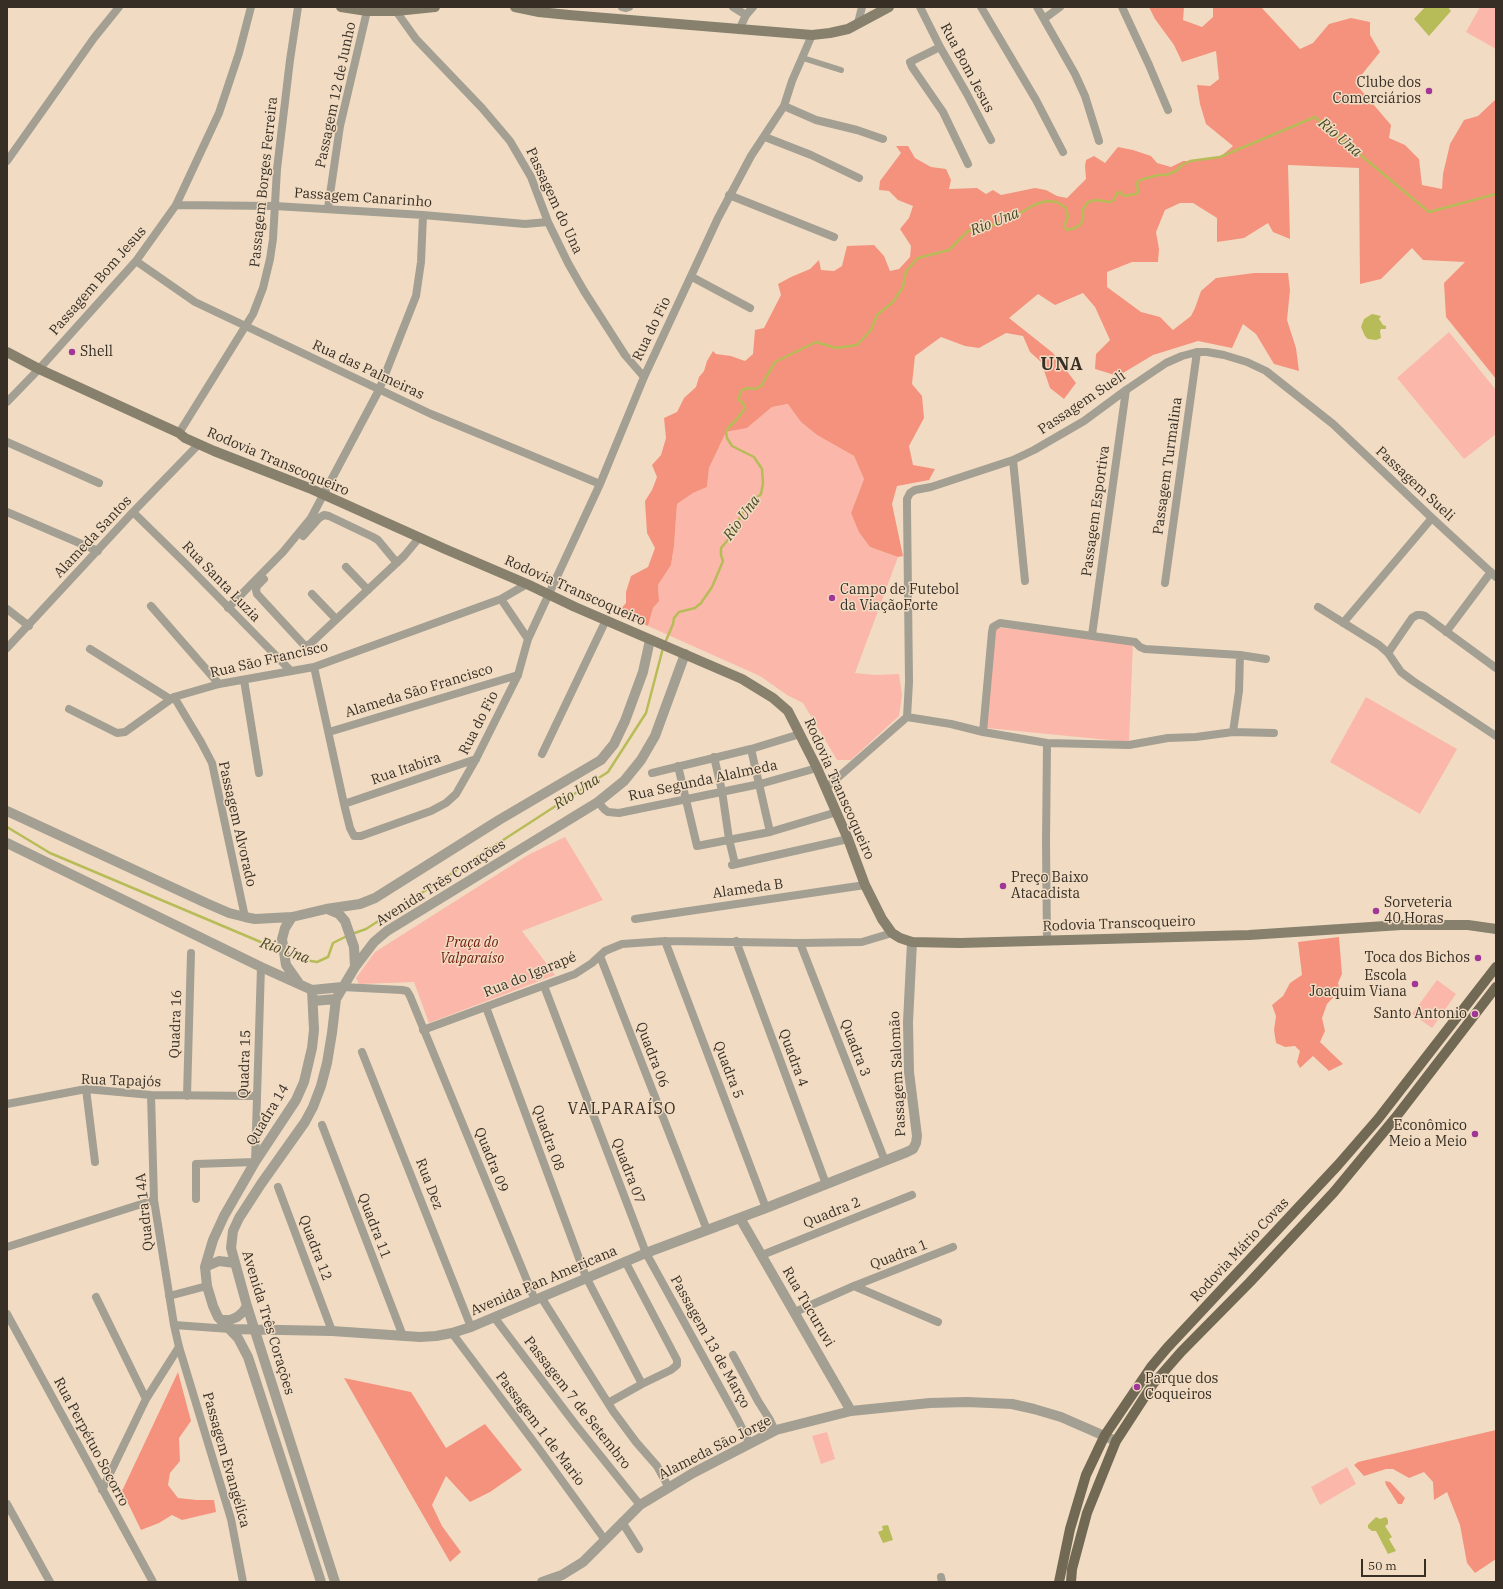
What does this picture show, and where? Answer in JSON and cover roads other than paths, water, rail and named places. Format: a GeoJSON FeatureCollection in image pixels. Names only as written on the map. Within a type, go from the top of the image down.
{"type":"FeatureCollection","features":[{"type":"Feature","properties":{"kind":"main road"},"geometry":{"type":"LineString","coordinates":[[340,7],[367,11],[435,7]]}},
{"type":"Feature","properties":{"kind":"main road"},"geometry":{"type":"LineString","coordinates":[[515,7],[539,12],[570,11],[739,30],[812,35],[848,29],[889,7]]}},
{"type":"Feature","properties":{"kind":"main road","name":"Rodovia Transcoqueiro"},"geometry":{"type":"LineString","coordinates":[[7,352],[39,369],[179,433],[185,438],[309,488],[652,641],[742,679],[773,698],[788,711],[817,768],[837,812],[865,884],[882,920],[892,933],[912,942],[960,943],[1249,934],[1440,924],[1468,925],[1496,929]]}},
{"type":"Feature","properties":{"kind":"main road","name":"Rodovia Mário Covas"},"geometry":{"type":"LineString","coordinates":[[1059,1582],[1070,1529],[1086,1475],[1105,1435],[1155,1362],[1338,1165],[1378,1119],[1496,966]]}},
{"type":"Feature","properties":{"kind":"main road","name":"Rodovia Mário Covas"},"geometry":{"type":"LineString","coordinates":[[1071,1582],[1072,1569],[1087,1513],[1116,1441],[1153,1384],[1181,1352],[1250,1282],[1334,1192],[1396,1116],[1496,987]]}},
{"type":"Feature","properties":{"kind":"street"},"geometry":{"type":"LineString","coordinates":[[7,161],[94,38],[119,7]]}},
{"type":"Feature","properties":{"kind":"street","name":"Passagem Bom Jesus"},"geometry":{"type":"LineString","coordinates":[[7,402],[39,369],[136,261],[176,205],[219,113],[239,52],[251,7]]}},
{"type":"Feature","properties":{"kind":"street","name":"Passagem Borges Ferreira"},"geometry":{"type":"LineString","coordinates":[[179,433],[253,314],[263,288],[270,260],[290,60],[298,7]]}},
{"type":"Feature","properties":{"kind":"street"},"geometry":{"type":"LineString","coordinates":[[733,7],[746,15]]}},
{"type":"Feature","properties":{"kind":"street"},"geometry":{"type":"LineString","coordinates":[[739,30],[746,15],[753,7]]}},
{"type":"Feature","properties":{"kind":"street"},"geometry":{"type":"LineString","coordinates":[[858,23],[862,7]]}},
{"type":"Feature","properties":{"kind":"street","name":"Rua Bom Jesus"},"geometry":{"type":"LineString","coordinates":[[920,7],[991,140]]}},
{"type":"Feature","properties":{"kind":"street"},"geometry":{"type":"LineString","coordinates":[[981,7],[1036,100],[1063,152]]}},
{"type":"Feature","properties":{"kind":"street"},"geometry":{"type":"LineString","coordinates":[[1037,7],[1045,18],[1075,74],[1085,96],[1099,141]]}},
{"type":"Feature","properties":{"kind":"street"},"geometry":{"type":"LineString","coordinates":[[1045,18],[1060,7]]}},
{"type":"Feature","properties":{"kind":"street"},"geometry":{"type":"LineString","coordinates":[[1122,7],[1168,110]]}},
{"type":"Feature","properties":{"kind":"street","name":"Passagem do Una"},"geometry":{"type":"LineString","coordinates":[[396,9],[416,40],[482,108],[510,140],[531,177],[548,222],[568,263],[625,355],[644,377]]}},
{"type":"Feature","properties":{"kind":"street","name":"Passagem 12 de Junho"},"geometry":{"type":"LineString","coordinates":[[328,208],[340,126],[367,11]]}},
{"type":"Feature","properties":{"kind":"street","name":"Rua do Fio"},"geometry":{"type":"LineString","coordinates":[[344,804],[350,828],[354,836],[361,836],[431,811],[446,803],[456,794],[476,759],[518,675],[528,640],[600,484],[644,377],[729,195],[751,156],[765,137],[784,106],[792,81],[812,35]]}},
{"type":"Feature","properties":{"kind":"street"},"geometry":{"type":"LineString","coordinates":[[940,47],[910,62],[943,112],[968,164]]}},
{"type":"Feature","properties":{"kind":"street"},"geometry":{"type":"LineString","coordinates":[[803,58],[841,70]]}},
{"type":"Feature","properties":{"kind":"street"},"geometry":{"type":"LineString","coordinates":[[784,106],[810,118],[857,130],[883,139]]}},
{"type":"Feature","properties":{"kind":"street"},"geometry":{"type":"LineString","coordinates":[[765,137],[811,155],[860,178]]}},
{"type":"Feature","properties":{"kind":"street"},"geometry":{"type":"LineString","coordinates":[[729,195],[834,237]]}},
{"type":"Feature","properties":{"kind":"street","name":"Passagem Canarinho"},"geometry":{"type":"LineString","coordinates":[[176,205],[328,208],[525,224],[548,222]]}},
{"type":"Feature","properties":{"kind":"street"},"geometry":{"type":"LineString","coordinates":[[228,608],[286,548],[311,518],[379,390],[416,296],[420,278],[423,215]]}},
{"type":"Feature","properties":{"kind":"street","name":"Rua das Palmeiras"},"geometry":{"type":"LineString","coordinates":[[136,261],[195,302],[431,414],[600,484]]}},
{"type":"Feature","properties":{"kind":"street"},"geometry":{"type":"LineString","coordinates":[[692,276],[750,308]]}},
{"type":"Feature","properties":{"kind":"street","name":"Passagem Sueli"},"geometry":{"type":"LineString","coordinates":[[907,717],[909,682],[907,499],[910,493],[915,490],[930,487],[1013,460],[1055,439],[1084,421],[1166,363],[1182,356],[1197,352],[1224,355],[1247,362],[1266,371],[1332,424],[1493,574]]}},
{"type":"Feature","properties":{"kind":"street","name":"Passagem Turmalina"},"geometry":{"type":"LineString","coordinates":[[1165,583],[1197,352]]}},
{"type":"Feature","properties":{"kind":"street","name":"Passagem Esportiva"},"geometry":{"type":"LineString","coordinates":[[1092,636],[1126,390]]}},
{"type":"Feature","properties":{"kind":"street"},"geometry":{"type":"LineString","coordinates":[[7,442],[99,483]]}},
{"type":"Feature","properties":{"kind":"street","name":"Alameda Santos"},"geometry":{"type":"LineString","coordinates":[[7,648],[98,551],[132,512],[199,444]]}},
{"type":"Feature","properties":{"kind":"street"},"geometry":{"type":"LineString","coordinates":[[1013,460],[1025,581]]}},
{"type":"Feature","properties":{"kind":"street"},"geometry":{"type":"LineString","coordinates":[[7,512],[98,551]]}},
{"type":"Feature","properties":{"kind":"street","name":"Rua Santa Luzia"},"geometry":{"type":"LineString","coordinates":[[132,512],[290,670]]}},
{"type":"Feature","properties":{"kind":"street"},"geometry":{"type":"LineString","coordinates":[[397,563],[378,540],[328,516],[324,516],[319,518],[257,586],[256,590],[257,594],[305,646],[310,644],[397,563],[419,538]]}},
{"type":"Feature","properties":{"kind":"street"},"geometry":{"type":"LineString","coordinates":[[1342,623],[1432,518]]}},
{"type":"Feature","properties":{"kind":"street"},"geometry":{"type":"LineString","coordinates":[[346,567],[368,590]]}},
{"type":"Feature","properties":{"kind":"street"},"geometry":{"type":"LineString","coordinates":[[1446,632],[1493,574]]}},
{"type":"Feature","properties":{"kind":"street","name":"Rua São Francisco"},"geometry":{"type":"LineString","coordinates":[[69,709],[117,733],[131,729],[172,698],[220,684],[314,666],[501,599],[526,584]]}},
{"type":"Feature","properties":{"kind":"street"},"geometry":{"type":"LineString","coordinates":[[312,594],[336,619]]}},
{"type":"Feature","properties":{"kind":"street"},"geometry":{"type":"LineString","coordinates":[[501,599],[528,640]]}},
{"type":"Feature","properties":{"kind":"street"},"geometry":{"type":"LineString","coordinates":[[151,606],[220,684]]}},
{"type":"Feature","properties":{"kind":"street"},"geometry":{"type":"LineString","coordinates":[[1318,607],[1342,623],[1365,635],[1388,653],[1401,672],[1413,682],[1496,736]]}},
{"type":"Feature","properties":{"kind":"street"},"geometry":{"type":"LineString","coordinates":[[7,610],[29,626]]}},
{"type":"Feature","properties":{"kind":"street"},"geometry":{"type":"LineString","coordinates":[[1388,653],[1412,618],[1417,615],[1425,616],[1496,668]]}},
{"type":"Feature","properties":{"kind":"street"},"geometry":{"type":"LineString","coordinates":[[542,754],[606,620]]}},
{"type":"Feature","properties":{"kind":"street"},"geometry":{"type":"LineString","coordinates":[[983,732],[992,632],[996,625],[1000,623],[1136,642],[1140,647],[1145,649],[1240,655],[1266,659]]}},
{"type":"Feature","properties":{"kind":"street","name":"Avenida Três Corações"},"geometry":{"type":"LineString","coordinates":[[326,908],[360,904],[375,898],[492,824],[601,760],[614,744],[625,721],[643,672],[652,641]]}},
{"type":"Feature","properties":{"kind":"street","name":"Passagem Alvorado"},"geometry":{"type":"LineString","coordinates":[[90,649],[172,698],[201,742],[212,763],[245,917]]}},
{"type":"Feature","properties":{"kind":"street","name":"Avenida Três Corações"},"geometry":{"type":"LineString","coordinates":[[334,1582],[247,1306],[231,1248],[233,1231],[239,1218],[261,1184],[305,1122],[321,1086],[332,1033],[336,999],[355,967],[374,942],[387,931],[598,802],[624,781],[641,760],[656,736],[682,653]]}},
{"type":"Feature","properties":{"kind":"street"},"geometry":{"type":"LineString","coordinates":[[1233,732],[1239,691],[1240,655]]}},
{"type":"Feature","properties":{"kind":"street"},"geometry":{"type":"LineString","coordinates":[[314,666],[344,804]]}},
{"type":"Feature","properties":{"kind":"street","name":"Alameda São Francisco"},"geometry":{"type":"LineString","coordinates":[[329,732],[518,675]]}},
{"type":"Feature","properties":{"kind":"street"},"geometry":{"type":"LineString","coordinates":[[244,680],[259,773]]}},
{"type":"Feature","properties":{"kind":"street"},"geometry":{"type":"LineString","coordinates":[[826,788],[907,717],[1047,743],[1129,745],[1168,738],[1196,737],[1233,732],[1274,733]]}},
{"type":"Feature","properties":{"kind":"street"},"geometry":{"type":"LineString","coordinates":[[652,772],[751,749],[800,734]]}},
{"type":"Feature","properties":{"kind":"street"},"geometry":{"type":"LineString","coordinates":[[1047,743],[1047,940]]}},
{"type":"Feature","properties":{"kind":"street"},"geometry":{"type":"LineString","coordinates":[[751,749],[770,832]]}},
{"type":"Feature","properties":{"kind":"street"},"geometry":{"type":"LineString","coordinates":[[714,757],[722,791],[733,864],[848,839]]}},
{"type":"Feature","properties":{"kind":"street","name":"Rua Itabira"},"geometry":{"type":"LineString","coordinates":[[344,804],[476,759]]}},
{"type":"Feature","properties":{"kind":"street"},"geometry":{"type":"LineString","coordinates":[[678,766],[696,846],[770,832],[837,812]]}},
{"type":"Feature","properties":{"kind":"street","name":"Rua Segunda Alalmeda"},"geometry":{"type":"LineString","coordinates":[[598,802],[608,812],[619,812],[760,784],[817,768]]}},
{"type":"Feature","properties":{"kind":"street"},"geometry":{"type":"LineString","coordinates":[[7,811],[230,913],[255,919],[292,917],[326,908],[339,914],[345,921],[354,946],[355,967]]}},
{"type":"Feature","properties":{"kind":"street"},"geometry":{"type":"LineString","coordinates":[[7,843],[261,967],[300,983],[312,990],[342,987],[407,991],[423,1030]]}},
{"type":"Feature","properties":{"kind":"street","name":"Alameda B"},"geometry":{"type":"LineString","coordinates":[[635,919],[865,884]]}},
{"type":"Feature","properties":{"kind":"street"},"geometry":{"type":"LineString","coordinates":[[292,917],[285,928],[282,939],[286,965],[300,983]]}},
{"type":"Feature","properties":{"kind":"street","name":"Rua do Igarapé"},"geometry":{"type":"LineString","coordinates":[[423,1030],[544,986],[584,969],[613,946],[622,944],[665,941],[800,943],[862,942],[892,933]]}},
{"type":"Feature","properties":{"kind":"street","name":"Quadra 5"},"geometry":{"type":"LineString","coordinates":[[665,941],[766,1208]]}},
{"type":"Feature","properties":{"kind":"street","name":"Quadra 4"},"geometry":{"type":"LineString","coordinates":[[736,941],[826,1184]]}},
{"type":"Feature","properties":{"kind":"street","name":"Passagem Salomão"},"geometry":{"type":"LineString","coordinates":[[907,1152],[913,1149],[917,1136],[909,1072],[908,1022],[912,942]]}},
{"type":"Feature","properties":{"kind":"street","name":"Quadra 3"},"geometry":{"type":"LineString","coordinates":[[800,943],[886,1161]]}},
{"type":"Feature","properties":{"kind":"street","name":"Quadra 16"},"geometry":{"type":"LineString","coordinates":[[187,1096],[191,953]]}},
{"type":"Feature","properties":{"kind":"street","name":"Quadra 06"},"geometry":{"type":"LineString","coordinates":[[600,956],[707,1230]]}},
{"type":"Feature","properties":{"kind":"street","name":"Quadra 15"},"geometry":{"type":"LineString","coordinates":[[255,1162],[261,967]]}},
{"type":"Feature","properties":{"kind":"street","name":"Quadra 07"},"geometry":{"type":"LineString","coordinates":[[544,986],[646,1253]]}},
{"type":"Feature","properties":{"kind":"street","name":"Quadra 14"},"geometry":{"type":"LineString","coordinates":[[196,1199],[196,1164],[255,1162],[296,1100],[304,1082],[312,1048],[314,1030],[312,990]]}},
{"type":"Feature","properties":{"kind":"street"},"geometry":{"type":"LineString","coordinates":[[313,1001],[336,999]]}},
{"type":"Feature","properties":{"kind":"street","name":"Quadra 08"},"geometry":{"type":"LineString","coordinates":[[486,1007],[589,1282],[642,1384]]}},
{"type":"Feature","properties":{"kind":"street","name":"Quadra 09"},"geometry":{"type":"LineString","coordinates":[[423,1030],[540,1300],[608,1404],[636,1442],[657,1466],[668,1486]]}},
{"type":"Feature","properties":{"kind":"street","name":"Rua Dez"},"geometry":{"type":"LineString","coordinates":[[362,1052],[471,1327]]}},
{"type":"Feature","properties":{"kind":"street"},"geometry":{"type":"LineString","coordinates":[[86,1089],[95,1162]]}},
{"type":"Feature","properties":{"kind":"street","name":"Rua Tapajós"},"geometry":{"type":"LineString","coordinates":[[7,1104],[86,1089],[150,1095],[257,1096]]}},
{"type":"Feature","properties":{"kind":"street","name":"Quadra 14A"},"geometry":{"type":"LineString","coordinates":[[150,1095],[154,1200],[174,1325]]}},
{"type":"Feature","properties":{"kind":"street","name":"Quadra 11"},"geometry":{"type":"LineString","coordinates":[[322,1125],[403,1336]]}},
{"type":"Feature","properties":{"kind":"street","name":"Avenida Pan Americana"},"geometry":{"type":"LineString","coordinates":[[174,1325],[230,1329],[332,1331],[403,1336],[436,1336],[452,1333],[589,1282],[625,1261],[766,1208],[907,1152]]}},
{"type":"Feature","properties":{"kind":"street","name":"Avenida Três Corações"},"geometry":{"type":"LineString","coordinates":[[255,1162],[213,1240],[205,1267],[206,1286],[213,1306],[221,1320],[242,1344],[248,1357],[321,1582]]}},
{"type":"Feature","properties":{"kind":"street","name":"Quadra 12"},"geometry":{"type":"LineString","coordinates":[[278,1186],[332,1331]]}},
{"type":"Feature","properties":{"kind":"street","name":"Quadra 2"},"geometry":{"type":"LineString","coordinates":[[762,1254],[912,1195]]}},
{"type":"Feature","properties":{"kind":"street"},"geometry":{"type":"LineString","coordinates":[[8,1245],[154,1200]]}},
{"type":"Feature","properties":{"kind":"street","name":"Rua Tucuruvi"},"geometry":{"type":"LineString","coordinates":[[740,1218],[851,1410]]}},
{"type":"Feature","properties":{"kind":"street","name":"Quadra 1"},"geometry":{"type":"LineString","coordinates":[[795,1312],[854,1286],[953,1247]]}},
{"type":"Feature","properties":{"kind":"street","name":"Passagem 13 de Março"},"geometry":{"type":"LineString","coordinates":[[646,1253],[750,1444]]}},
{"type":"Feature","properties":{"kind":"street"},"geometry":{"type":"LineString","coordinates":[[205,1267],[219,1261],[235,1263]]}},
{"type":"Feature","properties":{"kind":"street"},"geometry":{"type":"LineString","coordinates":[[608,1404],[642,1384],[671,1370],[677,1364],[677,1360],[625,1261]]}},
{"type":"Feature","properties":{"kind":"street"},"geometry":{"type":"LineString","coordinates":[[169,1296],[206,1286]]}},
{"type":"Feature","properties":{"kind":"street","name":"Quadra 1"},"geometry":{"type":"LineString","coordinates":[[854,1286],[938,1322]]}},
{"type":"Feature","properties":{"kind":"street"},"geometry":{"type":"LineString","coordinates":[[96,1297],[146,1399]]}},
{"type":"Feature","properties":{"kind":"street"},"geometry":{"type":"LineString","coordinates":[[221,1320],[230,1320],[237,1317],[247,1306]]}},
{"type":"Feature","properties":{"kind":"street","name":"Rua Perpétuo Socorro"},"geometry":{"type":"LineString","coordinates":[[7,1314],[153,1582]]}},
{"type":"Feature","properties":{"kind":"street","name":"Passagem 7 de Setembro"},"geometry":{"type":"LineString","coordinates":[[494,1317],[575,1424],[640,1504]]}},
{"type":"Feature","properties":{"kind":"street","name":"Passagem Evangélica"},"geometry":{"type":"LineString","coordinates":[[174,1325],[179,1347],[231,1519],[243,1582]]}},
{"type":"Feature","properties":{"kind":"street","name":"Passagem 1 de Mario"},"geometry":{"type":"LineString","coordinates":[[452,1333],[606,1540]]}},
{"type":"Feature","properties":{"kind":"street"},"geometry":{"type":"LineString","coordinates":[[102,1490],[146,1399],[179,1347]]}},
{"type":"Feature","properties":{"kind":"street"},"geometry":{"type":"LineString","coordinates":[[733,1355],[775,1431]]}},
{"type":"Feature","properties":{"kind":"street","name":"Alameda São Jorge"},"geometry":{"type":"LineString","coordinates":[[542,1582],[562,1575],[583,1562],[640,1504],[668,1486],[775,1431],[851,1410],[930,1403],[1005,1403],[1034,1409],[1061,1417],[1116,1441]]}},
{"type":"Feature","properties":{"kind":"street"},"geometry":{"type":"LineString","coordinates":[[7,1504],[50,1582]]}},
{"type":"Feature","properties":{"kind":"street"},"geometry":{"type":"LineString","coordinates":[[622,1522],[639,1549]]}},
{"type":"Feature","properties":{"kind":"waterway","name":"Rio Una"},"geometry":{"type":"LineString","coordinates":[[665,643],[674,618],[679,612],[695,608],[701,603],[712,587],[723,561],[721,548],[727,541],[746,507],[761,494],[763,483],[762,469],[754,457],[732,446],[727,438],[726,432],[728,428],[745,408],[743,403],[738,399],[742,390],[748,388],[755,389],[761,386],[775,362],[816,342],[836,348],[857,345],[871,330],[877,315],[893,302],[903,287],[906,271],[918,258],[949,250],[968,231],[983,229],[1015,216],[1034,205],[1046,201],[1057,202],[1066,208],[1068,217],[1064,226],[1067,230],[1072,229],[1079,226],[1083,220],[1083,209],[1088,202],[1096,200],[1110,202],[1114,200],[1117,193],[1120,192],[1124,196],[1136,194],[1138,192],[1137,183],[1140,180],[1158,175],[1166,175],[1176,171],[1182,165],[1190,161],[1220,157],[1315,117],[1429,212],[1496,194]]}},
{"type":"Feature","properties":{"kind":"waterway","name":"Rio Una"},"geometry":{"type":"LineString","coordinates":[[352,934],[366,929],[608,772],[646,713],[663,648]]}},
{"type":"Feature","properties":{"kind":"waterway","name":"Rio Una"},"geometry":{"type":"LineString","coordinates":[[7,827],[50,853],[282,951]]}},
{"type":"Feature","properties":{"kind":"waterway","name":"Rio Una"},"geometry":{"type":"LineString","coordinates":[[286,953],[304,960],[317,962],[328,957],[333,943],[347,936]]}},
{"type":"Feature","properties":{"kind":"place","name":"Clube dos Comerciários"},"geometry":{"type":"Point","coordinates":[1429,91]}},
{"type":"Feature","properties":{"kind":"place","name":"Shell"},"geometry":{"type":"Point","coordinates":[72,352]}},
{"type":"Feature","properties":{"kind":"place","name":"Campo de Futebol da ViaçãoForte"},"geometry":{"type":"Point","coordinates":[832,598]}},
{"type":"Feature","properties":{"kind":"place","name":"Preço Baixo Atacadista"},"geometry":{"type":"Point","coordinates":[1003,886]}},
{"type":"Feature","properties":{"kind":"place","name":"Sorveteria 40 Horas"},"geometry":{"type":"Point","coordinates":[1376,911]}},
{"type":"Feature","properties":{"kind":"place","name":"Toca dos Bichos"},"geometry":{"type":"Point","coordinates":[1478,958]}},
{"type":"Feature","properties":{"kind":"place","name":"Escola Joaquim Viana"},"geometry":{"type":"Point","coordinates":[1415,984]}},
{"type":"Feature","properties":{"kind":"place","name":"Santo Antonio"},"geometry":{"type":"Point","coordinates":[1475,1014]}},
{"type":"Feature","properties":{"kind":"place","name":"Econômico Meio a Meio"},"geometry":{"type":"Point","coordinates":[1475,1134]}},
{"type":"Feature","properties":{"kind":"place","name":"Parque dos Coqueiros"},"geometry":{"type":"Point","coordinates":[1137,1387]}},
{"type":"Feature","properties":{"kind":"district","name":"UNA"},"geometry":{"type":"Point","coordinates":[1062,365]}},
{"type":"Feature","properties":{"kind":"district","name":"VALPARAÍSO"},"geometry":{"type":"Point","coordinates":[622,1109]}},
{"type":"Feature","properties":{"kind":"park label","name":"Praça do Valparaíso"},"geometry":{"type":"Point","coordinates":[472,952]}}]}
